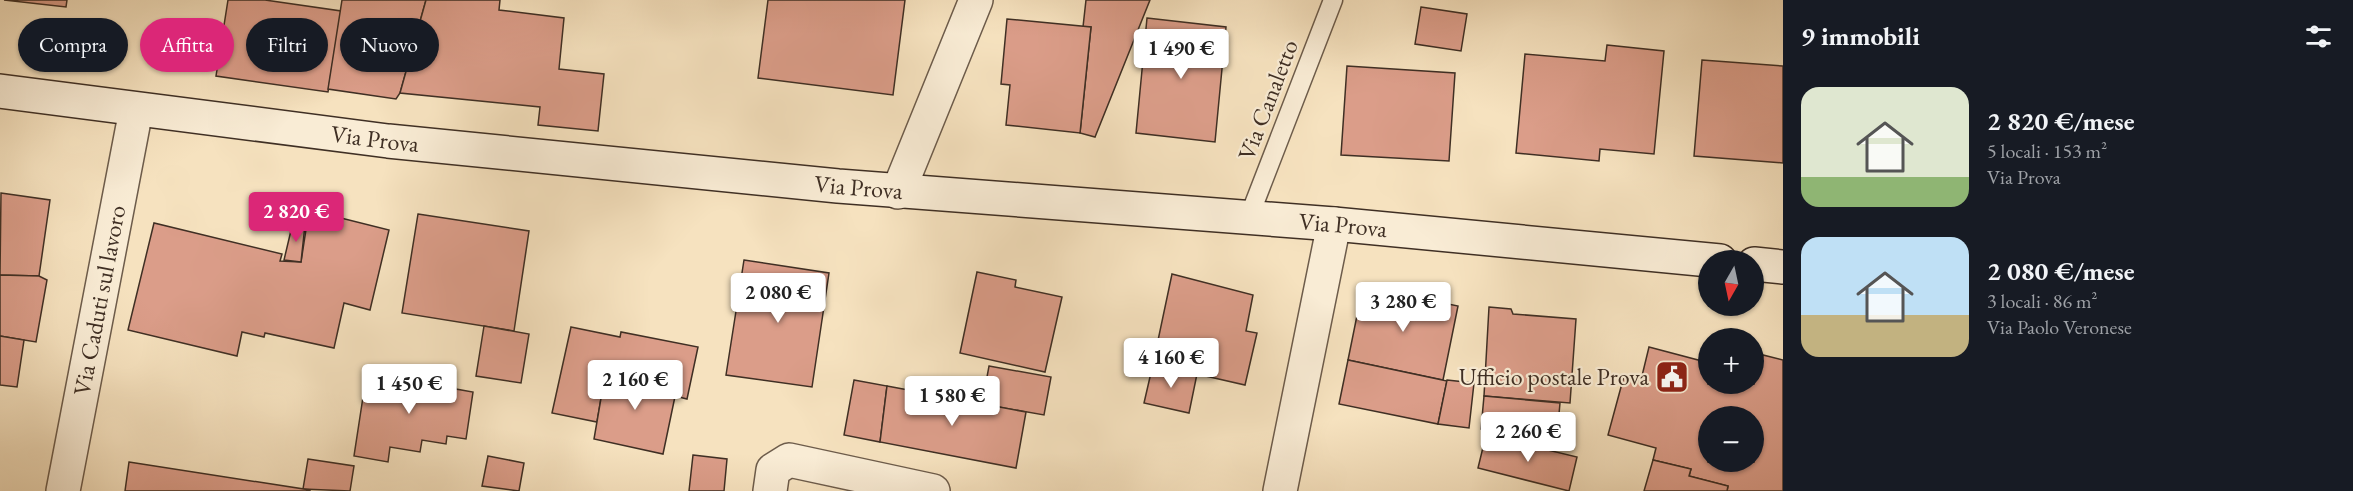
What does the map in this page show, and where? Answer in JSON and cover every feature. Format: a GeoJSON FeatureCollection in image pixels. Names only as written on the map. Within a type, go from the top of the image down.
{"type":"FeatureCollection","features":[{"type":"Feature","properties":{"kind":"main road"},"geometry":{"type":"LineString","coordinates":[[898,192],[976,0]]}},
{"type":"Feature","properties":{"kind":"main road","name":"Via Prova"},"geometry":{"type":"LineString","coordinates":[[0,91],[388,141],[898,192],[1334,224],[1698,259]]}},
{"type":"Feature","properties":{"kind":"main road","name":"Via Caduti sul lavoro"},"geometry":{"type":"LineString","coordinates":[[63,491],[136,110]]}},
{"type":"Feature","properties":{"kind":"main road"},"geometry":{"type":"LineString","coordinates":[[1280,491],[1334,224]]}},
{"type":"Feature","properties":{"kind":"main road"},"geometry":{"type":"LineString","coordinates":[[1764,265],[1783,267]]}},
{"type":"Feature","properties":{"kind":"main road"},"geometry":{"type":"LineString","coordinates":[[770,491],[773,470],[789,460],[933,491]]}},
{"type":"Feature","properties":{"kind":"lane","name":"Via Canaletto"},"geometry":{"type":"LineString","coordinates":[[1249,217],[1333,0]]}},
{"type":"Feature","properties":{"kind":"building"},"geometry":{"type":"Polygon","coordinates":[[[4,0],[67,0],[66,7],[4,0]]]}},
{"type":"Feature","properties":{"kind":"building"},"geometry":{"type":"Polygon","coordinates":[[[228,0],[265,0],[341,11],[328,92],[216,76],[217,72],[234,72],[234,18],[225,18],[228,0]]]}},
{"type":"Feature","properties":{"kind":"building"},"geometry":{"type":"Polygon","coordinates":[[[342,0],[426,0],[421,18],[340,18],[340,72],[406,72],[396,99],[328,89],[342,0]]]}},
{"type":"Feature","properties":{"kind":"building"},"geometry":{"type":"Polygon","coordinates":[[[426,0],[500,0],[499,10],[564,18],[559,69],[604,74],[598,131],[538,125],[540,107],[400,93],[406,72],[439,72],[439,18],[421,18],[426,0]]]}},
{"type":"Feature","properties":{"kind":"building"},"geometry":{"type":"Polygon","coordinates":[[[768,0],[905,0],[893,95],[758,78],[768,0]]]}},
{"type":"Feature","properties":{"kind":"building"},"geometry":{"type":"Polygon","coordinates":[[[1086,0],[1150,0],[1095,137],[1080,133],[1091,27],[1083,27],[1086,0]]]}},
{"type":"Feature","properties":{"kind":"building"},"geometry":{"type":"Polygon","coordinates":[[[1421,7],[1467,14],[1461,51],[1415,44],[1421,7]]]}},
{"type":"Feature","properties":{"kind":"building"},"geometry":{"type":"Polygon","coordinates":[[[1147,18],[1226,27],[1215,142],[1136,133],[1147,18]]]}},
{"type":"Feature","properties":{"kind":"building"},"geometry":{"type":"Polygon","coordinates":[[[1007,19],[1091,27],[1080,133],[1006,125],[1010,85],[1001,84],[1007,19]]]}},
{"type":"Feature","properties":{"kind":"building"},"geometry":{"type":"Polygon","coordinates":[[[1607,45],[1664,51],[1654,154],[1600,149],[1599,161],[1516,153],[1525,54],[1605,61],[1607,45]]]}},
{"type":"Feature","properties":{"kind":"building"},"geometry":{"type":"Polygon","coordinates":[[[1702,60],[1783,66],[1783,163],[1694,156],[1702,60]]]}},
{"type":"Feature","properties":{"kind":"building"},"geometry":{"type":"Polygon","coordinates":[[[1347,66],[1455,73],[1449,161],[1341,155],[1347,66]]]}},
{"type":"Feature","properties":{"kind":"building"},"geometry":{"type":"Polygon","coordinates":[[[1,193],[50,200],[39,276],[0,275],[1,193]]]}},
{"type":"Feature","properties":{"kind":"building"},"geometry":{"type":"Polygon","coordinates":[[[309,210],[389,230],[370,310],[344,303],[334,348],[265,333],[264,337],[242,332],[237,356],[128,330],[154,223],[282,254],[280,261],[301,262],[309,210]]]}},
{"type":"Feature","properties":{"kind":"building"},"geometry":{"type":"Polygon","coordinates":[[[418,214],[529,231],[514,331],[402,313],[418,214]]]}},
{"type":"Feature","properties":{"kind":"building"},"geometry":{"type":"Polygon","coordinates":[[[293,222],[305,225],[301,262],[284,260],[293,222]]]}},
{"type":"Feature","properties":{"kind":"building"},"geometry":{"type":"Polygon","coordinates":[[[744,260],[829,273],[812,387],[726,375],[744,260]]]}},
{"type":"Feature","properties":{"kind":"building"},"geometry":{"type":"Polygon","coordinates":[[[977,272],[1016,280],[1015,287],[1062,297],[1045,372],[960,353],[977,272]]]}},
{"type":"Feature","properties":{"kind":"building"},"geometry":{"type":"Polygon","coordinates":[[[1172,274],[1253,295],[1246,331],[1257,333],[1245,385],[1153,364],[1172,274]]]}},
{"type":"Feature","properties":{"kind":"building"},"geometry":{"type":"Polygon","coordinates":[[[0,275],[39,276],[47,280],[36,342],[0,336],[0,275]]]}},
{"type":"Feature","properties":{"kind":"building"},"geometry":{"type":"Polygon","coordinates":[[[1363,286],[1458,306],[1443,380],[1348,360],[1363,286]]]}},
{"type":"Feature","properties":{"kind":"building"},"geometry":{"type":"Polygon","coordinates":[[[1489,307],[1511,309],[1513,314],[1576,319],[1570,403],[1484,396],[1489,307]]]}},
{"type":"Feature","properties":{"kind":"building"},"geometry":{"type":"Polygon","coordinates":[[[484,326],[529,334],[521,383],[476,376],[484,326]]]}},
{"type":"Feature","properties":{"kind":"building"},"geometry":{"type":"Polygon","coordinates":[[[571,327],[620,337],[621,332],[698,347],[687,399],[675,396],[678,382],[606,369],[597,422],[552,413],[571,327]]]}},
{"type":"Feature","properties":{"kind":"building"},"geometry":{"type":"Polygon","coordinates":[[[0,336],[24,340],[17,387],[0,385],[0,336]]]}},
{"type":"Feature","properties":{"kind":"building"},"geometry":{"type":"Polygon","coordinates":[[[1649,347],[1698,360],[1698,394],[1764,394],[1764,355],[1783,360],[1783,491],[1727,491],[1728,486],[1689,476],[1691,469],[1653,460],[1656,448],[1608,435],[1624,376],[1641,380],[1649,347]]]}},
{"type":"Feature","properties":{"kind":"building"},"geometry":{"type":"Polygon","coordinates":[[[1348,360],[1447,381],[1438,424],[1339,404],[1348,360]]]}},
{"type":"Feature","properties":{"kind":"building"},"geometry":{"type":"Polygon","coordinates":[[[1153,364],[1197,374],[1189,413],[1144,403],[1153,364]]]}},
{"type":"Feature","properties":{"kind":"building"},"geometry":{"type":"Polygon","coordinates":[[[989,366],[1051,377],[1044,415],[982,404],[989,366]]]}},
{"type":"Feature","properties":{"kind":"building"},"geometry":{"type":"Polygon","coordinates":[[[606,369],[678,382],[663,454],[594,439],[606,369]]]}},
{"type":"Feature","properties":{"kind":"building"},"geometry":{"type":"Polygon","coordinates":[[[367,371],[455,385],[456,389],[473,392],[466,439],[447,436],[446,444],[422,440],[420,452],[390,447],[388,462],[354,456],[367,371]]]}},
{"type":"Feature","properties":{"kind":"building"},"geometry":{"type":"Polygon","coordinates":[[[854,380],[887,386],[880,442],[844,435],[854,380]]]}},
{"type":"Feature","properties":{"kind":"building"},"geometry":{"type":"Polygon","coordinates":[[[1447,380],[1474,383],[1469,428],[1438,424],[1447,380]]]}},
{"type":"Feature","properties":{"kind":"building"},"geometry":{"type":"Polygon","coordinates":[[[887,386],[1026,412],[1016,468],[880,442],[887,386]]]}},
{"type":"Feature","properties":{"kind":"building"},"geometry":{"type":"Polygon","coordinates":[[[1484,396],[1560,403],[1557,436],[1481,429],[1484,396]]]}},
{"type":"Feature","properties":{"kind":"building"},"geometry":{"type":"Polygon","coordinates":[[[1486,435],[1577,457],[1569,491],[1478,468],[1486,435]]]}},
{"type":"Feature","properties":{"kind":"building"},"geometry":{"type":"Polygon","coordinates":[[[693,455],[727,459],[724,491],[689,491],[693,455]]]}},
{"type":"Feature","properties":{"kind":"building"},"geometry":{"type":"Polygon","coordinates":[[[488,456],[524,463],[519,491],[482,486],[488,456]]]}},
{"type":"Feature","properties":{"kind":"building"},"geometry":{"type":"Polygon","coordinates":[[[308,459],[354,466],[350,491],[303,489],[308,459]]]}},
{"type":"Feature","properties":{"kind":"building"},"geometry":{"type":"Polygon","coordinates":[[[1653,460],[1691,469],[1689,476],[1728,486],[1727,491],[1644,491],[1653,460]]]}},
{"type":"Feature","properties":{"kind":"building"},"geometry":{"type":"Polygon","coordinates":[[[129,462],[310,490],[310,491],[125,491],[129,462]]]}},
{"type":"Feature","properties":{"kind":"place","name":"Ufficio postale Prova"},"geometry":{"type":"Point","coordinates":[1672,377]}}]}
